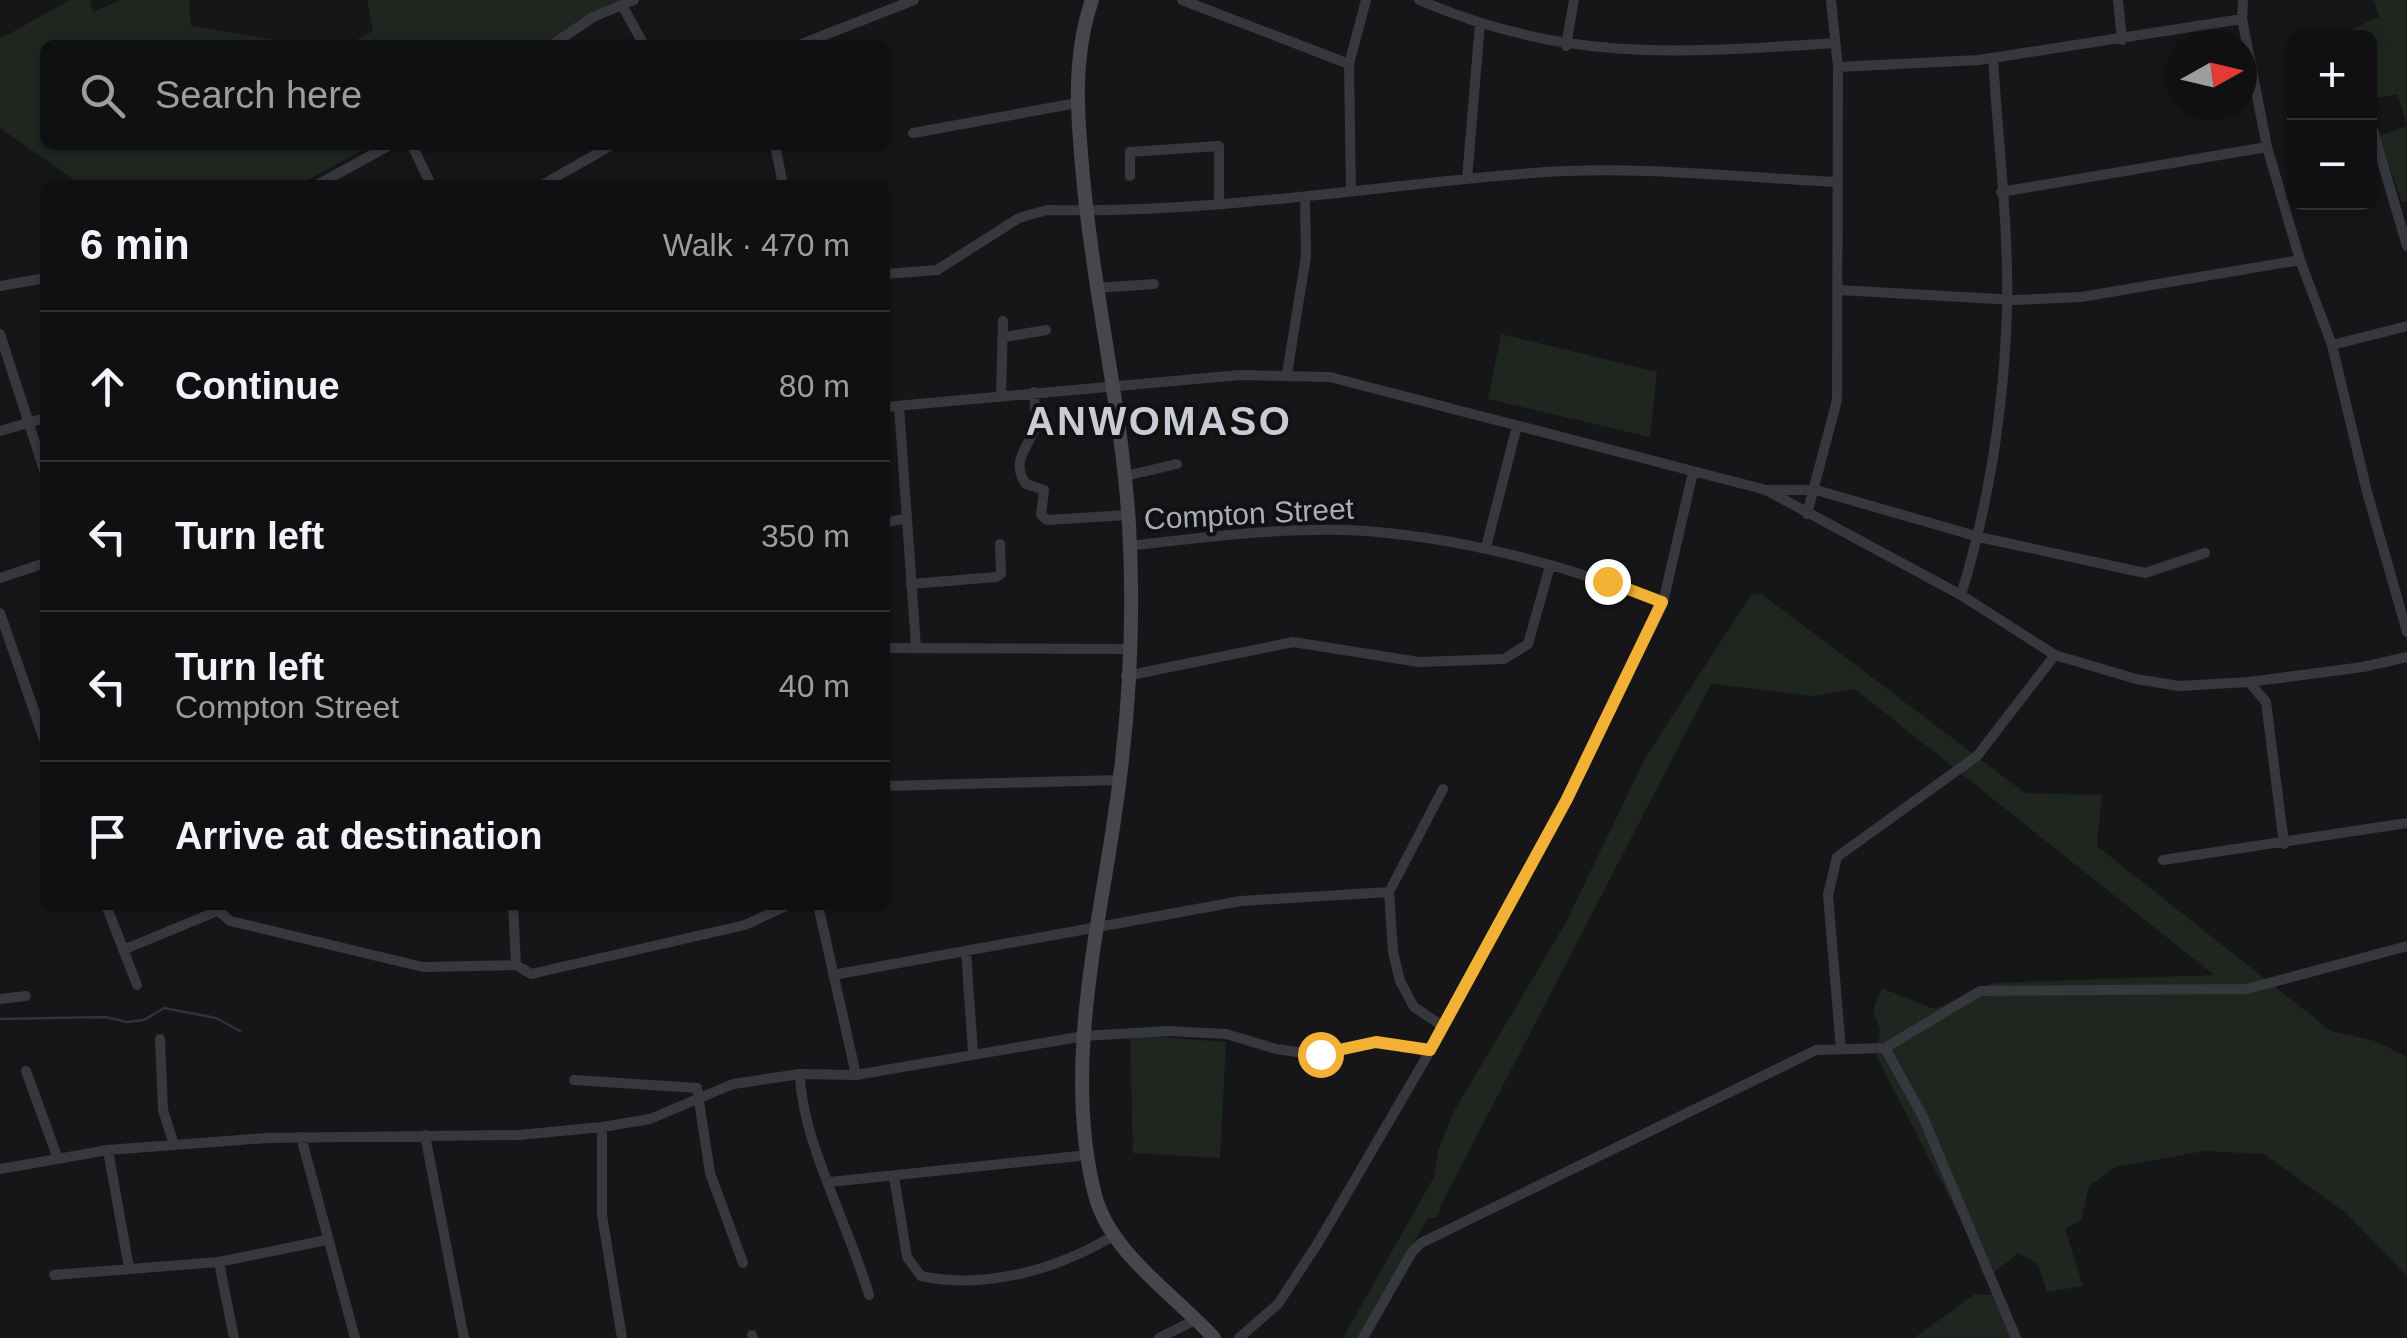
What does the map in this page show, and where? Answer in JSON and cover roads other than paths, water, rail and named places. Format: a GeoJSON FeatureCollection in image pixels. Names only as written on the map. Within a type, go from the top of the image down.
{"type":"FeatureCollection","features":[{"type":"Feature","properties":{"kind":"street"},"geometry":{"type":"LineString","coordinates":[[559,40],[592,17],[634,0]]}},
{"type":"Feature","properties":{"kind":"street"},"geometry":{"type":"LineString","coordinates":[[812,40],[914,0]]}},
{"type":"Feature","properties":{"kind":"street"},"geometry":{"type":"LineString","coordinates":[[1092,0],[1082,34],[1077,102],[1086,211],[1125,476],[1129,546],[1128,649],[1118,780],[1093,930],[1084,1036],[1088,1154],[1094,1193],[1114,1236],[1214,1338]]}},
{"type":"Feature","properties":{"kind":"street"},"geometry":{"type":"LineString","coordinates":[[1352,190],[1349,64],[1366,0]]}},
{"type":"Feature","properties":{"kind":"street"},"geometry":{"type":"LineString","coordinates":[[1418,0],[1480,23],[1566,46],[1678,52],[1835,43]]}},
{"type":"Feature","properties":{"kind":"street"},"geometry":{"type":"LineString","coordinates":[[1566,46],[1574,0]]}},
{"type":"Feature","properties":{"kind":"street"},"geometry":{"type":"LineString","coordinates":[[1807,514],[1837,400],[1838,67],[1831,0]]}},
{"type":"Feature","properties":{"kind":"street"},"geometry":{"type":"LineString","coordinates":[[2118,0],[2122,40]]}},
{"type":"Feature","properties":{"kind":"street"},"geometry":{"type":"LineString","coordinates":[[2243,0],[2242,19],[2267,148],[2300,260],[2332,345],[2366,492],[2407,632]]}},
{"type":"Feature","properties":{"kind":"street"},"geometry":{"type":"LineString","coordinates":[[1186,1],[1349,64]]}},
{"type":"Feature","properties":{"kind":"street"},"geometry":{"type":"LineString","coordinates":[[623,7],[641,40]]}},
{"type":"Feature","properties":{"kind":"street"},"geometry":{"type":"LineString","coordinates":[[1838,67],[1994,58],[2242,19]]}},
{"type":"Feature","properties":{"kind":"street"},"geometry":{"type":"LineString","coordinates":[[1467,180],[1480,23]]}},
{"type":"Feature","properties":{"kind":"street"},"geometry":{"type":"LineString","coordinates":[[1961,595],[1979,537],[1996,431],[2006,300],[1994,58]]}},
{"type":"Feature","properties":{"kind":"street"},"geometry":{"type":"LineString","coordinates":[[913,133],[1077,102]]}},
{"type":"Feature","properties":{"kind":"street"},"geometry":{"type":"LineString","coordinates":[[2377,139],[2402,208],[2407,246]]}},
{"type":"Feature","properties":{"kind":"street"},"geometry":{"type":"LineString","coordinates":[[1130,176],[1130,152],[1219,146],[1219,203]]}},
{"type":"Feature","properties":{"kind":"street"},"geometry":{"type":"LineString","coordinates":[[2001,192],[2267,148]]}},
{"type":"Feature","properties":{"kind":"street"},"geometry":{"type":"LineString","coordinates":[[325,180],[381,150]]}},
{"type":"Feature","properties":{"kind":"street"},"geometry":{"type":"LineString","coordinates":[[414,150],[429,180]]}},
{"type":"Feature","properties":{"kind":"street"},"geometry":{"type":"LineString","coordinates":[[550,180],[603,150]]}},
{"type":"Feature","properties":{"kind":"street"},"geometry":{"type":"LineString","coordinates":[[775,150],[783,180]]}},
{"type":"Feature","properties":{"kind":"street"},"geometry":{"type":"LineString","coordinates":[[890,274],[937,270],[1026,214],[1305,197],[1603,171],[1836,182]]}},
{"type":"Feature","properties":{"kind":"street"},"geometry":{"type":"LineString","coordinates":[[564,172],[567,180]]}},
{"type":"Feature","properties":{"kind":"street"},"geometry":{"type":"LineString","coordinates":[[1287,374],[1306,256],[1305,197]]}},
{"type":"Feature","properties":{"kind":"street"},"geometry":{"type":"LineString","coordinates":[[1839,290],[2006,300],[2089,296],[2300,260]]}},
{"type":"Feature","properties":{"kind":"street"},"geometry":{"type":"LineString","coordinates":[[0,286],[40,279]]}},
{"type":"Feature","properties":{"kind":"street"},"geometry":{"type":"LineString","coordinates":[[1096,288],[1154,284]]}},
{"type":"Feature","properties":{"kind":"street"},"geometry":{"type":"LineString","coordinates":[[1001,395],[1003,321]]}},
{"type":"Feature","properties":{"kind":"street"},"geometry":{"type":"LineString","coordinates":[[2332,345],[2407,326]]}},
{"type":"Feature","properties":{"kind":"street"},"geometry":{"type":"LineString","coordinates":[[1004,337],[1046,330]]}},
{"type":"Feature","properties":{"kind":"street"},"geometry":{"type":"LineString","coordinates":[[0,334],[40,458]]}},
{"type":"Feature","properties":{"kind":"street"},"geometry":{"type":"LineString","coordinates":[[890,407],[1109,384],[1287,374],[1330,378],[1766,490],[1816,490],[1979,537],[2144,573],[2205,553]]}},
{"type":"Feature","properties":{"kind":"street"},"geometry":{"type":"LineString","coordinates":[[1034,392],[1034,432],[1022,447],[1021,476],[1026,484],[1044,490],[1042,516],[1047,520],[1128,516]]}},
{"type":"Feature","properties":{"kind":"street"},"geometry":{"type":"LineString","coordinates":[[899,406],[916,647]]}},
{"type":"Feature","properties":{"kind":"street"},"geometry":{"type":"LineString","coordinates":[[0,431],[40,419]]}},
{"type":"Feature","properties":{"kind":"street"},"geometry":{"type":"LineString","coordinates":[[1486,547],[1517,426]]}},
{"type":"Feature","properties":{"kind":"street"},"geometry":{"type":"LineString","coordinates":[[1125,476],[1178,464]]}},
{"type":"Feature","properties":{"kind":"street"},"geometry":{"type":"LineString","coordinates":[[1239,1338],[1278,1304],[1294,1282],[1444,1028],[1567,799],[1662,602],[1693,472]]}},
{"type":"Feature","properties":{"kind":"street"},"geometry":{"type":"LineString","coordinates":[[1766,490],[1961,595],[2055,655],[2136,680],[2179,686],[2248,682],[2407,657]]}},
{"type":"Feature","properties":{"kind":"street"},"geometry":{"type":"LineString","coordinates":[[890,522],[906,518]]}},
{"type":"Feature","properties":{"kind":"street","name":"Compton Street"},"geometry":{"type":"LineString","coordinates":[[1129,546],[1218,535],[1366,531],[1486,547],[1607,581],[1662,602]]}},
{"type":"Feature","properties":{"kind":"street"},"geometry":{"type":"LineString","coordinates":[[911,584],[996,577],[1001,574],[1000,544]]}},
{"type":"Feature","properties":{"kind":"street"},"geometry":{"type":"LineString","coordinates":[[0,578],[40,565]]}},
{"type":"Feature","properties":{"kind":"street"},"geometry":{"type":"LineString","coordinates":[[1126,676],[1293,642],[1418,662],[1504,659],[1528,644],[1550,566]]}},
{"type":"Feature","properties":{"kind":"street"},"geometry":{"type":"LineString","coordinates":[[0,613],[40,728]]}},
{"type":"Feature","properties":{"kind":"street"},"geometry":{"type":"LineString","coordinates":[[890,648],[1128,649]]}},
{"type":"Feature","properties":{"kind":"street"},"geometry":{"type":"LineString","coordinates":[[1841,1049],[1828,895],[1838,857],[1976,756],[2055,655]]}},
{"type":"Feature","properties":{"kind":"street"},"geometry":{"type":"LineString","coordinates":[[2266,702],[2278,679]]}},
{"type":"Feature","properties":{"kind":"street"},"geometry":{"type":"LineString","coordinates":[[2248,682],[2266,702],[2284,844]]}},
{"type":"Feature","properties":{"kind":"street"},"geometry":{"type":"LineString","coordinates":[[890,786],[1118,780]]}},
{"type":"Feature","properties":{"kind":"street"},"geometry":{"type":"LineString","coordinates":[[1443,790],[1389,892],[1393,952],[1400,980],[1414,1007],[1444,1028]]}},
{"type":"Feature","properties":{"kind":"street"},"geometry":{"type":"LineString","coordinates":[[2163,860],[2407,823]]}},
{"type":"Feature","properties":{"kind":"street"},"geometry":{"type":"LineString","coordinates":[[833,975],[1242,901],[1389,892]]}},
{"type":"Feature","properties":{"kind":"street"},"geometry":{"type":"LineString","coordinates":[[108,910],[137,985]]}},
{"type":"Feature","properties":{"kind":"street"},"geometry":{"type":"LineString","coordinates":[[123,950],[210,910]]}},
{"type":"Feature","properties":{"kind":"street"},"geometry":{"type":"LineString","coordinates":[[216,910],[230,921],[424,967],[516,965]]}},
{"type":"Feature","properties":{"kind":"street"},"geometry":{"type":"LineString","coordinates":[[513,910],[516,965],[523,972],[540,973],[745,925],[777,910]]}},
{"type":"Feature","properties":{"kind":"street"},"geometry":{"type":"LineString","coordinates":[[819,910],[856,1075]]}},
{"type":"Feature","properties":{"kind":"street"},"geometry":{"type":"LineString","coordinates":[[1363,1338],[1421,1243],[1816,1050],[1885,1048],[1980,991],[2247,989],[2407,946]]}},
{"type":"Feature","properties":{"kind":"street"},"geometry":{"type":"LineString","coordinates":[[966,951],[973,1053]]}},
{"type":"Feature","properties":{"kind":"street"},"geometry":{"type":"LineString","coordinates":[[0,999],[26,996]]}},
{"type":"Feature","properties":{"kind":"street"},"geometry":{"type":"LineString","coordinates":[[0,1169],[57,1156],[174,1145],[300,1137],[519,1135],[602,1127],[650,1119],[733,1084],[800,1074],[856,1075],[1084,1036],[1170,1030],[1226,1034],[1276,1050],[1311,1054],[1376,1042],[1430,1050]]}},
{"type":"Feature","properties":{"kind":"street"},"geometry":{"type":"LineString","coordinates":[[160,1039],[160,1093],[174,1145]]}},
{"type":"Feature","properties":{"kind":"street"},"geometry":{"type":"LineString","coordinates":[[1885,1048],[1945,1166],[2016,1338]]}},
{"type":"Feature","properties":{"kind":"street"},"geometry":{"type":"LineString","coordinates":[[26,1070],[57,1156]]}},
{"type":"Feature","properties":{"kind":"street"},"geometry":{"type":"LineString","coordinates":[[800,1074],[803,1118],[870,1295]]}},
{"type":"Feature","properties":{"kind":"street"},"geometry":{"type":"LineString","coordinates":[[574,1080],[689,1084],[700,1096],[710,1173],[743,1263]]}},
{"type":"Feature","properties":{"kind":"street"},"geometry":{"type":"LineString","coordinates":[[602,1127],[602,1215],[622,1338]]}},
{"type":"Feature","properties":{"kind":"street"},"geometry":{"type":"LineString","coordinates":[[425,1136],[464,1338]]}},
{"type":"Feature","properties":{"kind":"street"},"geometry":{"type":"LineString","coordinates":[[300,1137],[355,1338]]}},
{"type":"Feature","properties":{"kind":"street"},"geometry":{"type":"LineString","coordinates":[[108,1150],[129,1268]]}},
{"type":"Feature","properties":{"kind":"street"},"geometry":{"type":"LineString","coordinates":[[830,1182],[1088,1154]]}},
{"type":"Feature","properties":{"kind":"street"},"geometry":{"type":"LineString","coordinates":[[894,1176],[906,1257],[921,1276],[961,1279],[1032,1272],[1062,1264],[1114,1236]]}},
{"type":"Feature","properties":{"kind":"street"},"geometry":{"type":"LineString","coordinates":[[54,1275],[219,1262],[326,1240]]}},
{"type":"Feature","properties":{"kind":"street"},"geometry":{"type":"LineString","coordinates":[[219,1262],[234,1338]]}},
{"type":"Feature","properties":{"kind":"street"},"geometry":{"type":"LineString","coordinates":[[1159,1338],[1197,1319]]}},
{"type":"Feature","properties":{"kind":"waterway"},"geometry":{"type":"LineString","coordinates":[[0,1019],[106,1017],[127,1022],[144,1020],[164,1008],[216,1018],[240,1031]]}},
{"type":"Feature","properties":{"kind":"district","name":"ANWOMASO"},"geometry":{"type":"Point","coordinates":[1159,421]}}]}
